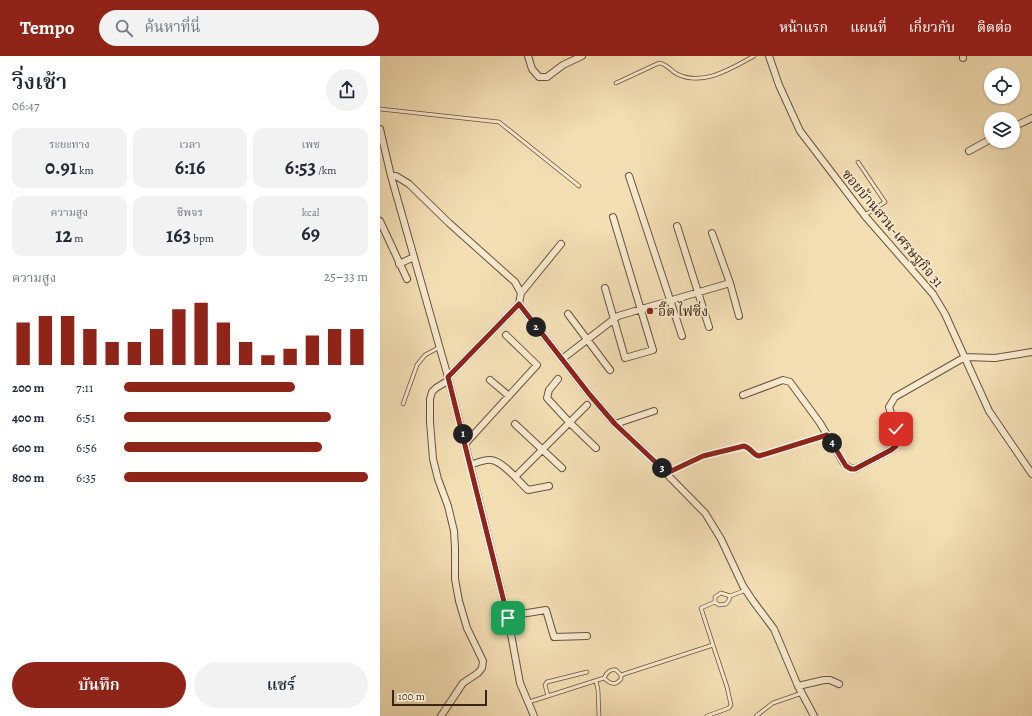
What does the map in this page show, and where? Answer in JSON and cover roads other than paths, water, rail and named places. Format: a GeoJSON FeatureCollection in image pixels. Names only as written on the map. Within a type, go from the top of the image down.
{"type":"FeatureCollection","features":[{"type":"Feature","properties":{"kind":"street"},"geometry":{"type":"LineString","coordinates":[[528,56],[532,69],[539,77],[547,77],[563,65],[582,56]]}},
{"type":"Feature","properties":{"kind":"street","name":"ซอยบ้านสวน-เศรษฐกิจ 31"},"geometry":{"type":"LineString","coordinates":[[769,56],[779,85],[800,131],[865,216],[933,294],[945,314],[989,411],[1032,474]]}},
{"type":"Feature","properties":{"kind":"street"},"geometry":{"type":"LineString","coordinates":[[1020,124],[1032,118]]}},
{"type":"Feature","properties":{"kind":"street"},"geometry":{"type":"LineString","coordinates":[[380,129],[391,176],[440,347],[465,444],[508,618],[520,682],[534,716]]}},
{"type":"Feature","properties":{"kind":"street"},"geometry":{"type":"LineString","coordinates":[[969,152],[984,143]]}},
{"type":"Feature","properties":{"kind":"street"},"geometry":{"type":"LineString","coordinates":[[380,164],[388,162]]}},
{"type":"Feature","properties":{"kind":"street"},"geometry":{"type":"LineString","coordinates":[[391,176],[396,176],[409,184],[449,223],[510,276],[521,293]]}},
{"type":"Feature","properties":{"kind":"street"},"geometry":{"type":"LineString","coordinates":[[629,176],[682,336]]}},
{"type":"Feature","properties":{"kind":"street"},"geometry":{"type":"LineString","coordinates":[[605,288],[625,358],[653,350],[613,217]]}},
{"type":"Feature","properties":{"kind":"street"},"geometry":{"type":"LineString","coordinates":[[380,221],[407,279]]}},
{"type":"Feature","properties":{"kind":"street"},"geometry":{"type":"LineString","coordinates":[[677,226],[709,327]]}},
{"type":"Feature","properties":{"kind":"street"},"geometry":{"type":"LineString","coordinates":[[712,233],[730,283],[739,316]]}},
{"type":"Feature","properties":{"kind":"street"},"geometry":{"type":"LineString","coordinates":[[441,716],[463,683],[478,673],[482,668],[483,661],[468,628],[459,600],[455,579],[454,531],[448,506],[438,479],[433,459],[430,399],[432,392],[448,378],[519,304],[521,293],[561,244]]}},
{"type":"Feature","properties":{"kind":"street"},"geometry":{"type":"LineString","coordinates":[[399,264],[414,256]]}},
{"type":"Feature","properties":{"kind":"street"},"geometry":{"type":"LineString","coordinates":[[562,359],[618,316],[730,283]]}},
{"type":"Feature","properties":{"kind":"street"},"geometry":{"type":"LineString","coordinates":[[519,304],[590,395],[615,424],[667,473],[705,513],[721,539],[746,590],[774,629],[798,686],[814,716]]}},
{"type":"Feature","properties":{"kind":"street"},"geometry":{"type":"LineString","coordinates":[[568,314],[610,370]]}},
{"type":"Feature","properties":{"kind":"street"},"geometry":{"type":"LineString","coordinates":[[465,444],[538,365],[506,335]]}},
{"type":"Feature","properties":{"kind":"street"},"geometry":{"type":"LineString","coordinates":[[743,395],[783,380],[787,380],[820,423],[846,466],[851,469],[855,469],[896,446],[896,429],[889,407],[895,398],[965,357],[995,358],[1032,352]]}},
{"type":"Feature","properties":{"kind":"street"},"geometry":{"type":"LineString","coordinates":[[558,379],[549,390],[547,398],[596,448]]}},
{"type":"Feature","properties":{"kind":"street"},"geometry":{"type":"LineString","coordinates":[[490,380],[509,396]]}},
{"type":"Feature","properties":{"kind":"street"},"geometry":{"type":"LineString","coordinates":[[515,477],[587,405]]}},
{"type":"Feature","properties":{"kind":"street"},"geometry":{"type":"LineString","coordinates":[[615,424],[654,412]]}},
{"type":"Feature","properties":{"kind":"street"},"geometry":{"type":"LineString","coordinates":[[516,424],[562,468]]}},
{"type":"Feature","properties":{"kind":"street"},"geometry":{"type":"LineString","coordinates":[[470,465],[490,459],[503,466],[528,490],[549,486]]}},
{"type":"Feature","properties":{"kind":"street"},"geometry":{"type":"LineString","coordinates":[[508,618],[521,614],[546,610],[554,637],[587,636]]}},
{"type":"Feature","properties":{"kind":"street"},"geometry":{"type":"LineString","coordinates":[[798,686],[830,680],[839,684]]}},
{"type":"Feature","properties":{"kind":"lane"},"geometry":{"type":"LineString","coordinates":[[616,83],[659,63],[662,63],[677,74],[686,77],[705,78],[714,76],[754,56]]}},
{"type":"Feature","properties":{"kind":"lane"},"geometry":{"type":"LineString","coordinates":[[380,109],[498,122],[579,186]]}},
{"type":"Feature","properties":{"kind":"lane"},"geometry":{"type":"LineString","coordinates":[[858,162],[885,201],[865,216]]}},
{"type":"Feature","properties":{"kind":"lane"},"geometry":{"type":"LineString","coordinates":[[403,404],[417,365],[426,355],[440,347]]}},
{"type":"Feature","properties":{"kind":"lane"},"geometry":{"type":"LineString","coordinates":[[715,602],[715,597],[721,593],[730,596],[746,590]]}},
{"type":"Feature","properties":{"kind":"lane"},"geometry":{"type":"LineString","coordinates":[[707,716],[728,708],[731,705],[727,687],[700,609],[701,607],[715,602],[719,605],[726,604],[730,600],[730,596]]}},
{"type":"Feature","properties":{"kind":"lane"},"geometry":{"type":"LineString","coordinates":[[621,675],[713,645]]}},
{"type":"Feature","properties":{"kind":"lane"},"geometry":{"type":"LineString","coordinates":[[528,702],[604,678],[607,673],[613,670],[616,670],[621,675]]}},
{"type":"Feature","properties":{"kind":"lane"},"geometry":{"type":"LineString","coordinates":[[548,696],[545,685],[547,682],[586,672]]}},
{"type":"Feature","properties":{"kind":"lane"},"geometry":{"type":"LineString","coordinates":[[604,678],[608,682],[615,684],[621,679],[621,675]]}},
{"type":"Feature","properties":{"kind":"lane"},"geometry":{"type":"LineString","coordinates":[[596,681],[598,690],[599,716]]}},
{"type":"Feature","properties":{"kind":"lane"},"geometry":{"type":"LineString","coordinates":[[756,716],[772,703],[802,693]]}},
{"type":"Feature","properties":{"kind":"place","name":"อี๊ด ไฟซิ่ง"},"geometry":{"type":"Point","coordinates":[650,311]}}]}
